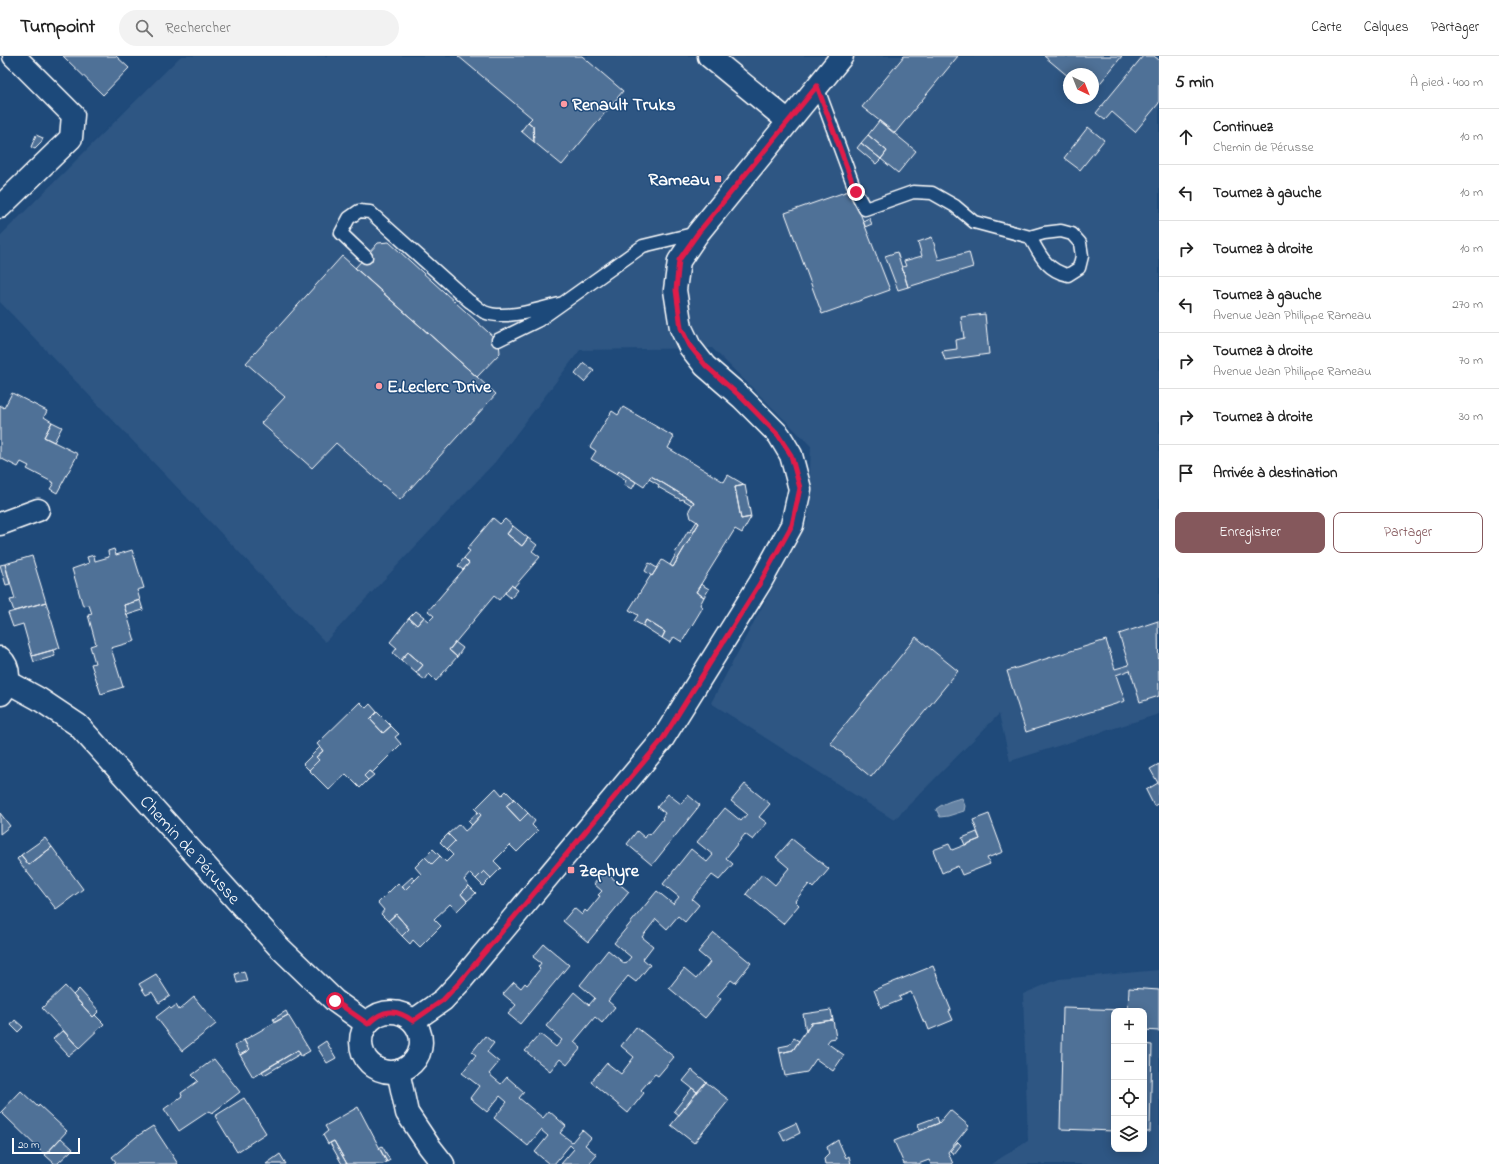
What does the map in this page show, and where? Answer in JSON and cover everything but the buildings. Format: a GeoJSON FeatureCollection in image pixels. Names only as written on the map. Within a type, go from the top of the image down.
{"type":"FeatureCollection","features":[{"type":"Feature","properties":{"kind":"street"},"geometry":{"type":"LineString","coordinates":[[0,207],[70,138],[73,115],[14,56]]}},
{"type":"Feature","properties":{"kind":"street"},"geometry":{"type":"LineString","coordinates":[[709,56],[788,121]]}},
{"type":"Feature","properties":{"kind":"street"},"geometry":{"type":"LineString","coordinates":[[413,1021],[443,1000],[459,983],[662,740],[760,583],[792,525],[800,488],[791,455],[778,435],[742,398],[706,366],[690,346],[681,328],[676,290],[679,260],[698,233],[842,56]]}},
{"type":"Feature","properties":{"kind":"street"},"geometry":{"type":"LineString","coordinates":[[0,524],[38,510]]}},
{"type":"Feature","properties":{"kind":"street"},"geometry":{"type":"LineString","coordinates":[[0,658],[7,667],[8,674],[4,688]]}},
{"type":"Feature","properties":{"kind":"street","name":"Chemin de Pérusse"},"geometry":{"type":"LineString","coordinates":[[4,688],[39,699],[78,725],[278,946],[335,1001],[368,1024]]}},
{"type":"Feature","properties":{"kind":"street"},"geometry":{"type":"LineString","coordinates":[[385,1012],[395,1012],[405,1015],[413,1021],[419,1030],[422,1041],[420,1051],[415,1060],[408,1067],[398,1071],[388,1072],[378,1069],[369,1062],[363,1053],[361,1043],[363,1033],[375,1016],[385,1012]]}},
{"type":"Feature","properties":{"kind":"street"},"geometry":{"type":"LineString","coordinates":[[398,1071],[407,1113],[428,1146],[443,1164]]}},
{"type":"Feature","properties":{"kind":"lane"},"geometry":{"type":"LineString","coordinates":[[817,86],[856,192],[865,209],[913,192],[932,193],[955,206],[974,222],[1030,237]]}},
{"type":"Feature","properties":{"kind":"lane"},"geometry":{"type":"LineString","coordinates":[[366,257],[340,233],[349,218],[359,210],[370,212],[469,301],[485,312],[504,315],[526,312],[563,303]]}},
{"type":"Feature","properties":{"kind":"lane"},"geometry":{"type":"LineString","coordinates":[[498,340],[539,320],[643,246],[698,233]]}},
{"type":"Feature","properties":{"kind":"shaded area"},"geometry":{"type":"Polygon","coordinates":[[[181,56],[1159,56],[1159,714],[1010,761],[999,714],[894,820],[711,703],[808,520],[811,446],[712,348],[580,350],[495,462],[325,642],[0,302],[0,236],[181,56]]]}},
{"type":"Feature","properties":{"kind":"shaded area"},"geometry":{"type":"Polygon","coordinates":[[[962,798],[965,806],[964,811],[940,817],[936,809],[948,802],[962,798]]]}},
{"type":"Feature","properties":{"kind":"shaded area"},"geometry":{"type":"Polygon","coordinates":[[[1159,970],[1159,1164],[991,1164],[1028,1141],[1023,994],[1059,979],[1159,970]]]}},
{"type":"Feature","properties":{"kind":"place","name":"Renault Truks"},"geometry":{"type":"Point","coordinates":[564,104]}},
{"type":"Feature","properties":{"kind":"place","name":"Rameau"},"geometry":{"type":"Point","coordinates":[718,179]}},
{"type":"Feature","properties":{"kind":"place","name":"E.Leclerc Drive"},"geometry":{"type":"Point","coordinates":[379,386]}},
{"type":"Feature","properties":{"kind":"place","name":"Zephyre"},"geometry":{"type":"Point","coordinates":[571,870]}},
{"type":"Feature","properties":{"kind":"route"},"geometry":{"type":"LineString","coordinates":[[335,1001],[368,1024],[375,1016],[385,1012],[395,1012],[405,1015],[413,1021],[443,1000],[537,891],[662,740],[705,674],[760,583],[792,525],[800,488],[791,455],[778,435],[742,398],[706,366],[690,346],[681,328],[676,290],[679,260],[698,233],[817,86],[856,192]]}}]}
